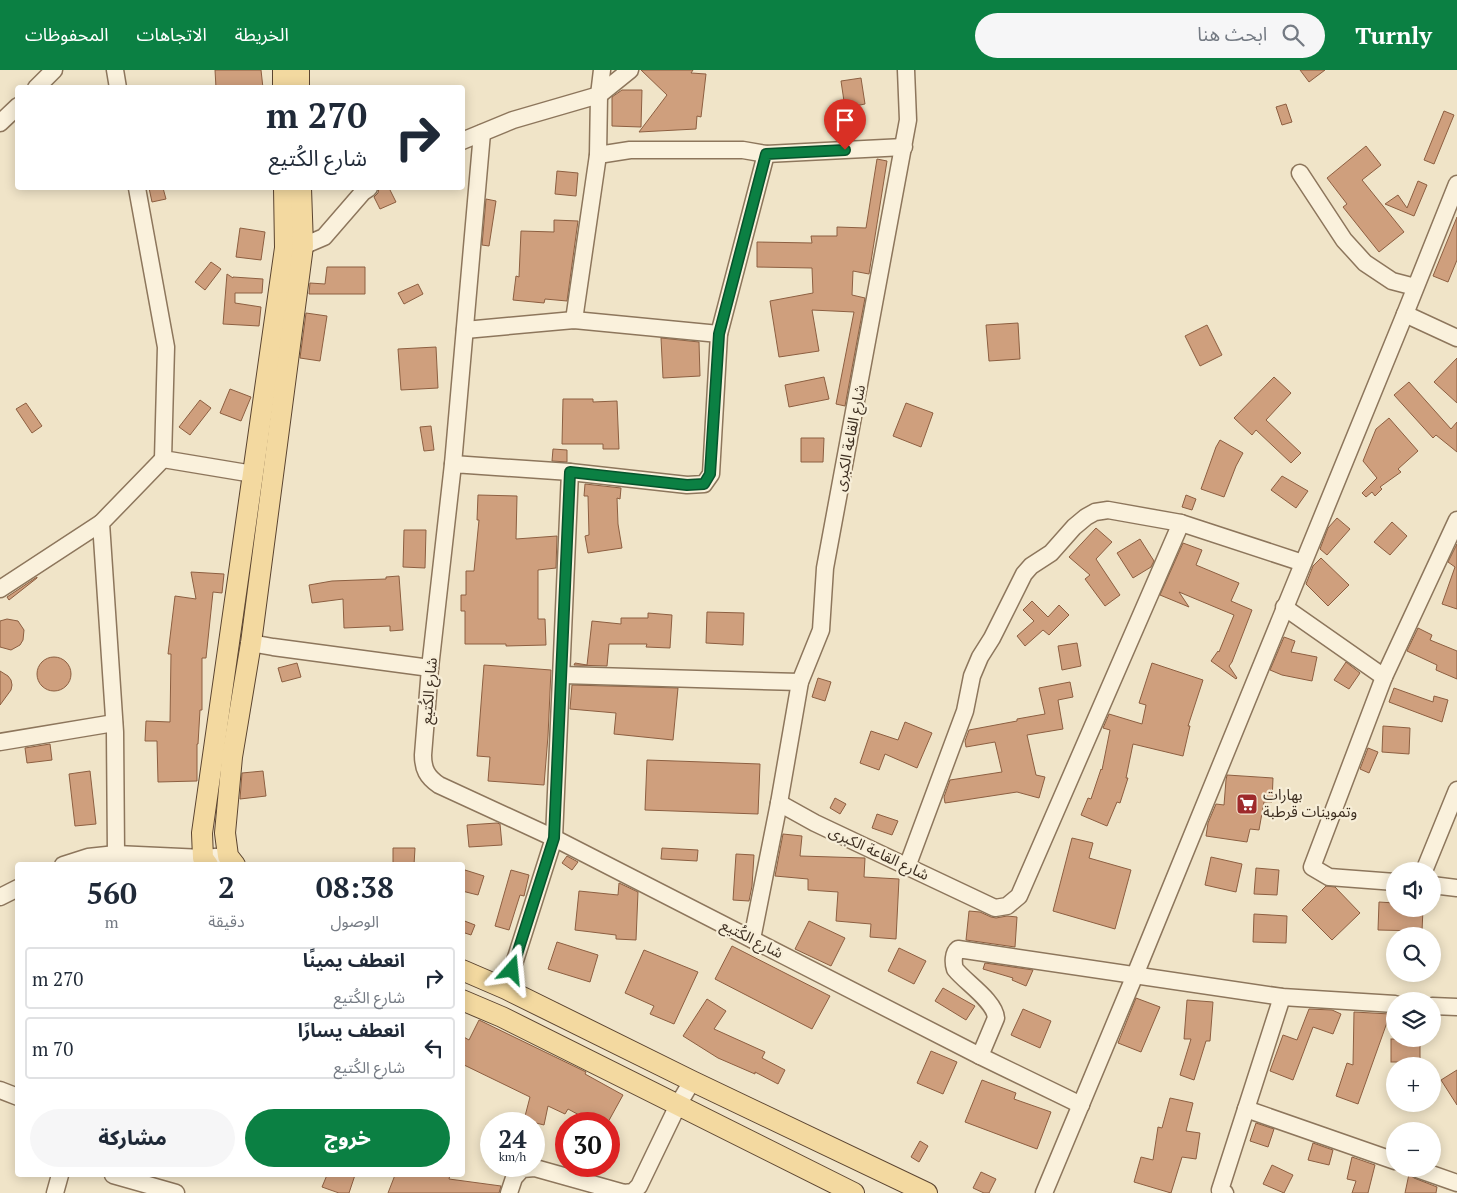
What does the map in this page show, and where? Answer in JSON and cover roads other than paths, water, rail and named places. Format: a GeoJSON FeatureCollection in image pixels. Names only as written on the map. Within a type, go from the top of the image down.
{"type":"FeatureCollection","features":[{"type":"Feature","properties":{"kind":"main road"},"geometry":{"type":"LineString","coordinates":[[283,70],[283,85]]}},
{"type":"Feature","properties":{"kind":"main road"},"geometry":{"type":"LineString","coordinates":[[298,70],[299,85]]}},
{"type":"Feature","properties":{"kind":"main road"},"geometry":{"type":"LineString","coordinates":[[206,861],[202,833],[204,817],[285,248],[284,190]]}},
{"type":"Feature","properties":{"kind":"main road"},"geometry":{"type":"LineString","coordinates":[[231,861],[225,833],[232,757],[252,643],[303,246],[302,190]]}},
{"type":"Feature","properties":{"kind":"main road"},"geometry":{"type":"LineString","coordinates":[[465,971],[506,989],[692,1081],[927,1193]]}},
{"type":"Feature","properties":{"kind":"main road"},"geometry":{"type":"LineString","coordinates":[[465,1001],[502,1017],[854,1193]]}},
{"type":"Feature","properties":{"kind":"street"},"geometry":{"type":"LineString","coordinates":[[39,85],[54,70]]}},
{"type":"Feature","properties":{"kind":"street"},"geometry":{"type":"LineString","coordinates":[[115,70],[118,85]]}},
{"type":"Feature","properties":{"kind":"street"},"geometry":{"type":"LineString","coordinates":[[574,320],[598,154],[599,95],[602,70]]}},
{"type":"Feature","properties":{"kind":"street"},"geometry":{"type":"LineString","coordinates":[[465,140],[513,120],[599,95],[630,70]]}},
{"type":"Feature","properties":{"kind":"street","name":"شارع القاعة الكبرى"},"geometry":{"type":"LineString","coordinates":[[752,939],[779,803],[800,682],[821,630],[825,568],[904,147],[908,120],[906,70]]}},
{"type":"Feature","properties":{"kind":"street"},"geometry":{"type":"LineString","coordinates":[[0,123],[15,109]]}},
{"type":"Feature","properties":{"kind":"street","name":"شارع الكُتيع"},"geometry":{"type":"LineString","coordinates":[[482,133],[453,464],[430,668],[423,754],[423,765],[426,774],[439,785],[554,838],[980,1056],[1081,1105]]}},
{"type":"Feature","properties":{"kind":"street"},"geometry":{"type":"LineString","coordinates":[[598,154],[630,150],[743,150],[766,154],[904,147]]}},
{"type":"Feature","properties":{"kind":"street"},"geometry":{"type":"LineString","coordinates":[[453,464],[570,472],[687,485],[704,484],[710,474],[719,334],[766,154]]}},
{"type":"Feature","properties":{"kind":"street"},"geometry":{"type":"LineString","coordinates":[[1300,173],[1344,240],[1365,263],[1392,281],[1415,288]]}},
{"type":"Feature","properties":{"kind":"street"},"geometry":{"type":"LineString","coordinates":[[1044,1193],[1406,314],[1457,184]]}},
{"type":"Feature","properties":{"kind":"street"},"geometry":{"type":"LineString","coordinates":[[0,589],[101,523],[163,459],[166,347],[136,190]]}},
{"type":"Feature","properties":{"kind":"street"},"geometry":{"type":"LineString","coordinates":[[303,246],[324,237],[366,190]]}},
{"type":"Feature","properties":{"kind":"street"},"geometry":{"type":"LineString","coordinates":[[1406,314],[1457,338]]}},
{"type":"Feature","properties":{"kind":"street"},"geometry":{"type":"LineString","coordinates":[[465,330],[574,320],[719,334]]}},
{"type":"Feature","properties":{"kind":"street"},"geometry":{"type":"LineString","coordinates":[[163,459],[253,474]]}},
{"type":"Feature","properties":{"kind":"street"},"geometry":{"type":"LineString","coordinates":[[506,989],[554,838],[570,472]]}},
{"type":"Feature","properties":{"kind":"street"},"geometry":{"type":"LineString","coordinates":[[907,867],[965,711],[972,676],[980,657],[992,638],[1024,574],[1031,566],[1051,553],[1074,526],[1095,512],[1108,510],[1180,523],[1302,563]]}},
{"type":"Feature","properties":{"kind":"street"},"geometry":{"type":"LineString","coordinates":[[1386,881],[1329,877],[1312,867],[1384,677],[1457,520]]}},
{"type":"Feature","properties":{"kind":"street"},"geometry":{"type":"LineString","coordinates":[[101,523],[114,723],[116,854]]}},
{"type":"Feature","properties":{"kind":"street","name":"شارع القاعة الكبرى"},"geometry":{"type":"LineString","coordinates":[[779,803],[815,823],[995,908],[1007,906],[1020,896],[1180,523]]}},
{"type":"Feature","properties":{"kind":"street"},"geometry":{"type":"LineString","coordinates":[[1284,607],[1384,677]]}},
{"type":"Feature","properties":{"kind":"street"},"geometry":{"type":"LineString","coordinates":[[252,643],[430,668]]}},
{"type":"Feature","properties":{"kind":"street"},"geometry":{"type":"LineString","coordinates":[[562,675],[800,682]]}},
{"type":"Feature","properties":{"kind":"street"},"geometry":{"type":"LineString","coordinates":[[0,742],[114,723]]}},
{"type":"Feature","properties":{"kind":"street"},"geometry":{"type":"LineString","coordinates":[[1428,862],[1457,790]]}},
{"type":"Feature","properties":{"kind":"street"},"geometry":{"type":"LineString","coordinates":[[73,862],[88,857],[116,854],[206,861],[231,861]]}},
{"type":"Feature","properties":{"kind":"street"},"geometry":{"type":"LineString","coordinates":[[1441,886],[1457,888]]}},
{"type":"Feature","properties":{"kind":"street"},"geometry":{"type":"LineString","coordinates":[[0,898],[15,890]]}},
{"type":"Feature","properties":{"kind":"street"},"geometry":{"type":"LineString","coordinates":[[980,1056],[996,1018],[995,1012],[990,1004],[954,969],[955,953],[958,949],[1282,997],[1386,1003]]}},
{"type":"Feature","properties":{"kind":"street"},"geometry":{"type":"LineString","coordinates":[[1225,1193],[1220,1190],[1282,997]]}},
{"type":"Feature","properties":{"kind":"street"},"geometry":{"type":"LineString","coordinates":[[1441,1006],[1457,1007]]}},
{"type":"Feature","properties":{"kind":"street"},"geometry":{"type":"LineString","coordinates":[[508,1193],[514,1178],[522,1169],[535,1168],[624,1193],[633,1193],[639,1186],[678,1105],[692,1081]]}},
{"type":"Feature","properties":{"kind":"street"},"geometry":{"type":"LineString","coordinates":[[0,1090],[15,1096]]}},
{"type":"Feature","properties":{"kind":"street"},"geometry":{"type":"LineString","coordinates":[[1246,1109],[1386,1158]]}},
{"type":"Feature","properties":{"kind":"street"},"geometry":{"type":"LineString","coordinates":[[55,1193],[59,1177]]}},
{"type":"Feature","properties":{"kind":"street"},"geometry":{"type":"LineString","coordinates":[[120,1177],[174,1193]]}},
{"type":"Feature","properties":{"kind":"street"},"geometry":{"type":"LineString","coordinates":[[1440,1177],[1457,1183]]}},
{"type":"Feature","properties":{"kind":"place","name":"بهارات وتموينات قرطبة"},"geometry":{"type":"Point","coordinates":[1247,804]}}]}
